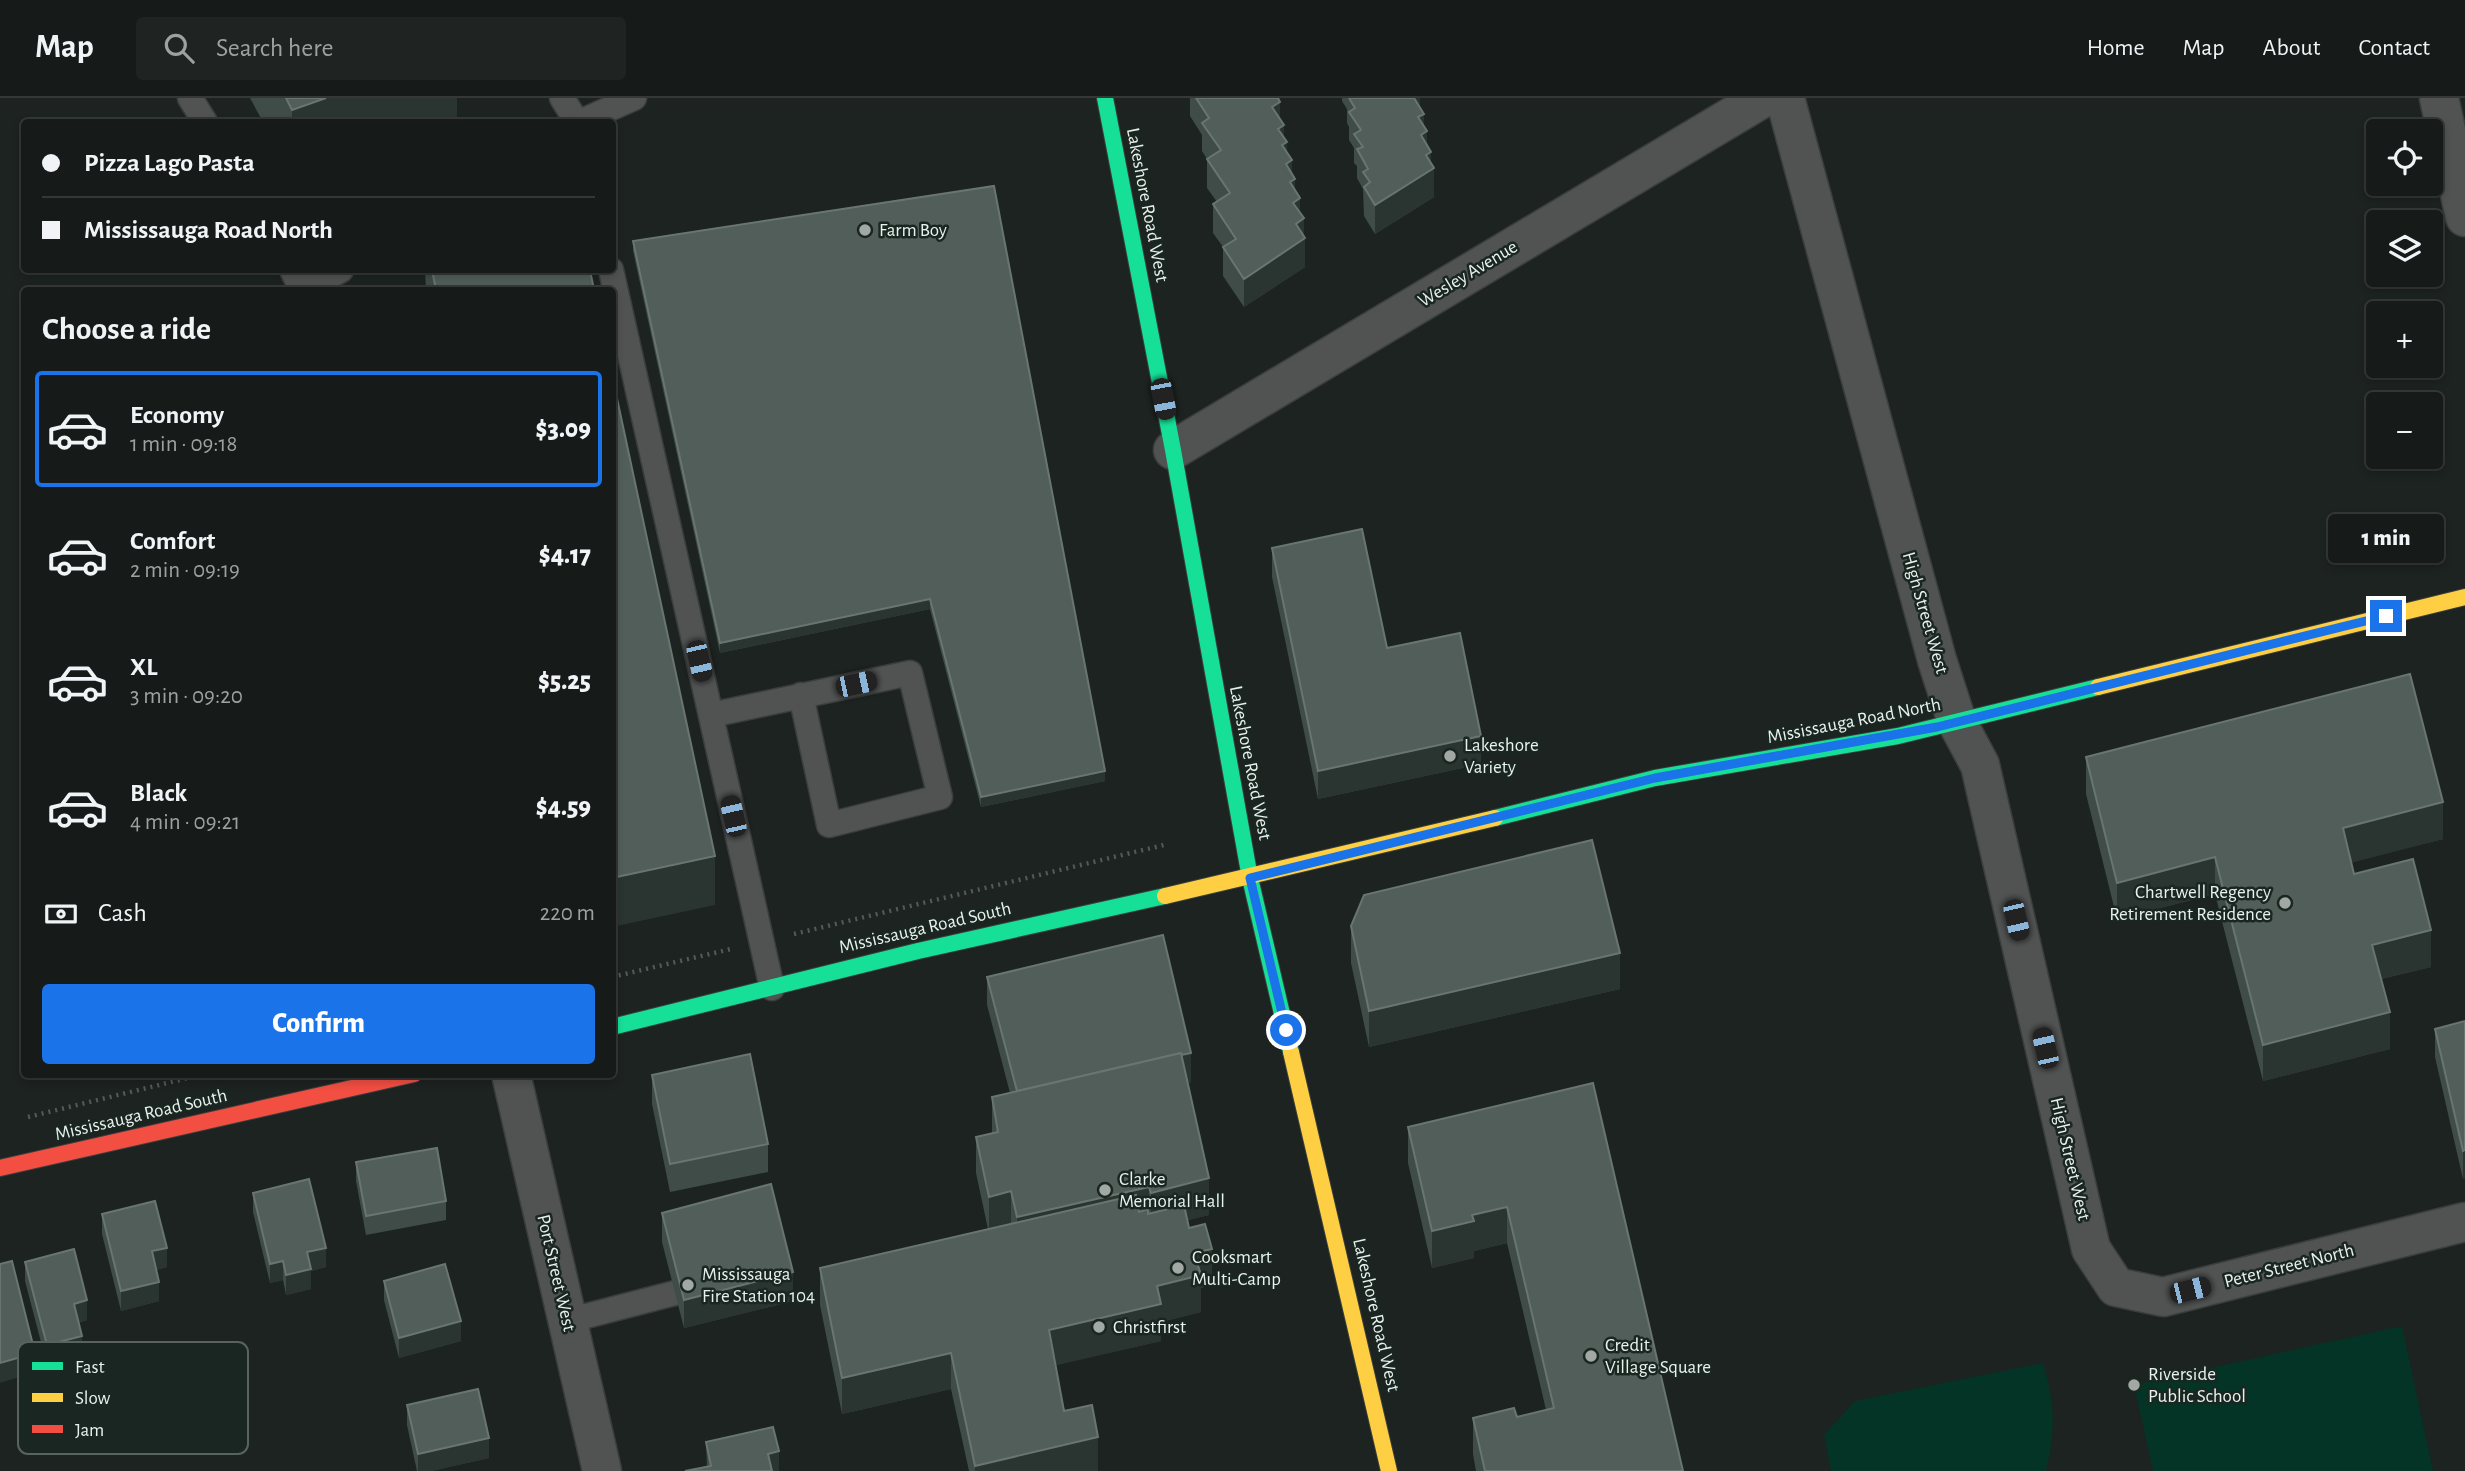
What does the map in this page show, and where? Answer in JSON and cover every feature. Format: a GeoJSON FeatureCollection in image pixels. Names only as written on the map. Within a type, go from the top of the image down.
{"type":"FeatureCollection","features":[{"type":"Feature","properties":{"kind":"main road","name":"Lakeshore Road West"},"geometry":{"type":"LineString","coordinates":[[1105,98],[1173,450],[1250,878],[1390,1471]]}},
{"type":"Feature","properties":{"kind":"main road","name":"Mississauga Road North"},"geometry":{"type":"LineString","coordinates":[[1250,878],[1655,778],[1898,736],[2465,597]]}},
{"type":"Feature","properties":{"kind":"main road","name":"Mississauga Road South"},"geometry":{"type":"LineString","coordinates":[[616,1026],[931,948],[1250,878]]}},
{"type":"Feature","properties":{"kind":"main road","name":"Mississauga Road South"},"geometry":{"type":"LineString","coordinates":[[0,1168],[396,1078]]}},
{"type":"Feature","properties":{"kind":"street","name":"Wesley Avenue"},"geometry":{"type":"LineString","coordinates":[[1173,450],[1763,98]]}},
{"type":"Feature","properties":{"kind":"street","name":"High Street West"},"geometry":{"type":"LineString","coordinates":[[1785,98],[1957,722],[1980,765],[2091,1250]]}},
{"type":"Feature","properties":{"kind":"street"},"geometry":{"type":"LineString","coordinates":[[2439,98],[2465,217]]}},
{"type":"Feature","properties":{"kind":"street","name":"Port Street West"},"geometry":{"type":"LineString","coordinates":[[512,1078],[602,1471]]}},
{"type":"Feature","properties":{"kind":"street","name":"Peter Street North"},"geometry":{"type":"LineString","coordinates":[[2091,1250],[2116,1287],[2163,1297],[2465,1222]]}},
{"type":"Feature","properties":{"kind":"lane"},"geometry":{"type":"LineString","coordinates":[[190,98],[203,119]]}},
{"type":"Feature","properties":{"kind":"lane"},"geometry":{"type":"LineString","coordinates":[[562,98],[577,119]]}},
{"type":"Feature","properties":{"kind":"lane"},"geometry":{"type":"LineString","coordinates":[[586,119],[634,98]]}},
{"type":"Feature","properties":{"kind":"lane"},"geometry":{"type":"LineString","coordinates":[[312,287],[336,273]]}},
{"type":"Feature","properties":{"kind":"lane"},"geometry":{"type":"LineString","coordinates":[[616,292],[772,988]]}},
{"type":"Feature","properties":{"kind":"lane"},"geometry":{"type":"LineString","coordinates":[[711,715],[801,695],[911,673],[940,797],[828,825],[801,695]]}},
{"type":"Feature","properties":{"kind":"lane"},"geometry":{"type":"LineString","coordinates":[[567,1321],[675,1293]]}},
{"type":"Feature","properties":{"kind":"path"},"geometry":{"type":"LineString","coordinates":[[616,976],[1168,844]]}},
{"type":"Feature","properties":{"kind":"path"},"geometry":{"type":"LineString","coordinates":[[26,1117],[187,1078]]}},
{"type":"Feature","properties":{"kind":"green space"},"geometry":{"type":"Polygon","coordinates":[[[2402,1326],[2433,1471],[2153,1471],[2134,1385],[2402,1326]]]}},
{"type":"Feature","properties":{"kind":"green space"},"geometry":{"type":"Polygon","coordinates":[[[2043,1363],[2053,1417],[2046,1471],[1831,1471],[1824,1435],[1855,1401],[2043,1363]]]}},
{"type":"Feature","properties":{"kind":"building"},"geometry":{"type":"Polygon","coordinates":[[[286,98],[326,98],[292,110],[286,98]]]}},
{"type":"Feature","properties":{"kind":"building"},"geometry":{"type":"Polygon","coordinates":[[[1196,98],[1278,98],[1280,102],[1272,107],[1284,125],[1278,129],[1287,142],[1282,145],[1292,160],[1286,164],[1295,179],[1290,182],[1300,198],[1293,203],[1304,218],[1296,224],[1305,238],[1244,279],[1223,247],[1236,239],[1213,204],[1230,193],[1207,159],[1221,150],[1202,123],[1209,118],[1196,98]]]}},
{"type":"Feature","properties":{"kind":"building"},"geometry":{"type":"Polygon","coordinates":[[[1349,98],[1414,98],[1424,114],[1418,117],[1427,131],[1421,135],[1431,152],[1426,155],[1434,168],[1375,205],[1364,187],[1370,182],[1363,172],[1368,169],[1357,149],[1363,147],[1354,134],[1361,130],[1349,112],[1355,108],[1349,98]]]}},
{"type":"Feature","properties":{"kind":"building"},"geometry":{"type":"Polygon","coordinates":[[[994,186],[1105,771],[981,797],[930,599],[720,643],[633,241],[994,186]]]}},
{"type":"Feature","properties":{"kind":"building"},"geometry":{"type":"Polygon","coordinates":[[[433,273],[591,273],[593,287],[435,287],[433,273]]]}},
{"type":"Feature","properties":{"kind":"building"},"geometry":{"type":"Polygon","coordinates":[[[616,394],[715,856],[616,877],[616,394]]]}},
{"type":"Feature","properties":{"kind":"building"},"geometry":{"type":"Polygon","coordinates":[[[1362,529],[1387,648],[1460,633],[1481,736],[1318,771],[1272,548],[1362,529]]]}},
{"type":"Feature","properties":{"kind":"building","name":"Chartwell Regency Retirement Residence"},"geometry":{"type":"Polygon","coordinates":[[[2410,674],[2443,802],[2343,828],[2354,874],[2413,859],[2431,930],[2372,945],[2390,1012],[2263,1045],[2215,857],[2117,883],[2086,757],[2410,674]]]}},
{"type":"Feature","properties":{"kind":"building"},"geometry":{"type":"Polygon","coordinates":[[[1592,840],[1620,953],[1369,1011],[1351,926],[1364,895],[1592,840]]]}},
{"type":"Feature","properties":{"kind":"building"},"geometry":{"type":"Polygon","coordinates":[[[1163,935],[1191,1053],[1181,1053],[1017,1091],[987,977],[1163,935]]]}},
{"type":"Feature","properties":{"kind":"building"},"geometry":{"type":"Polygon","coordinates":[[[2465,1021],[2465,1150],[2463,1151],[2435,1029],[2465,1021]]]}},
{"type":"Feature","properties":{"kind":"building"},"geometry":{"type":"Polygon","coordinates":[[[1181,1053],[1209,1178],[1151,1193],[1149,1187],[1017,1217],[1011,1191],[989,1197],[976,1137],[998,1132],[992,1097],[1181,1053]]]}},
{"type":"Feature","properties":{"kind":"building"},"geometry":{"type":"Polygon","coordinates":[[[750,1054],[768,1144],[670,1164],[652,1075],[750,1054]]]}},
{"type":"Feature","properties":{"kind":"building","name":"Credit Village Square"},"geometry":{"type":"Polygon","coordinates":[[[1593,1083],[1683,1471],[1485,1471],[1473,1418],[1514,1408],[1517,1417],[1554,1408],[1507,1207],[1472,1215],[1474,1221],[1432,1231],[1408,1127],[1593,1083]]]}},
{"type":"Feature","properties":{"kind":"building"},"geometry":{"type":"Polygon","coordinates":[[[437,1148],[446,1201],[366,1216],[356,1162],[437,1148]]]}},
{"type":"Feature","properties":{"kind":"building"},"geometry":{"type":"Polygon","coordinates":[[[309,1179],[326,1248],[307,1252],[311,1269],[286,1275],[283,1261],[270,1264],[253,1193],[309,1179]]]}},
{"type":"Feature","properties":{"kind":"building"},"geometry":{"type":"Polygon","coordinates":[[[771,1184],[793,1272],[684,1300],[662,1213],[771,1184]]]}},
{"type":"Feature","properties":{"kind":"building"},"geometry":{"type":"Polygon","coordinates":[[[1136,1195],[1139,1212],[1148,1209],[1148,1214],[1184,1205],[1189,1228],[1205,1224],[1212,1249],[1194,1253],[1201,1275],[1157,1286],[1161,1304],[1049,1330],[1064,1411],[1092,1405],[1098,1437],[975,1466],[951,1353],[842,1378],[820,1268],[1136,1195]]]}},
{"type":"Feature","properties":{"kind":"building"},"geometry":{"type":"Polygon","coordinates":[[[155,1201],[167,1248],[152,1251],[159,1282],[121,1291],[102,1214],[155,1201]]]}},
{"type":"Feature","properties":{"kind":"building"},"geometry":{"type":"Polygon","coordinates":[[[74,1249],[87,1300],[74,1304],[82,1336],[46,1342],[25,1262],[74,1249]]]}},
{"type":"Feature","properties":{"kind":"building"},"geometry":{"type":"Polygon","coordinates":[[[12,1261],[32,1342],[18,1342],[18,1358],[0,1363],[0,1264],[12,1261]]]}},
{"type":"Feature","properties":{"kind":"building"},"geometry":{"type":"Polygon","coordinates":[[[445,1264],[461,1321],[399,1338],[384,1281],[445,1264]]]}},
{"type":"Feature","properties":{"kind":"building"},"geometry":{"type":"Polygon","coordinates":[[[478,1389],[489,1438],[418,1454],[407,1405],[478,1389]]]}},
{"type":"Feature","properties":{"kind":"building"},"geometry":{"type":"Polygon","coordinates":[[[773,1427],[779,1451],[768,1454],[772,1471],[685,1471],[711,1466],[706,1442],[773,1427]]]}},
{"type":"Feature","properties":{"kind":"traffic: fast"},"geometry":{"type":"LineString","coordinates":[[1105,98],[1173,450],[1250,878],[1291,1052]]}},
{"type":"Feature","properties":{"kind":"traffic: fast"},"geometry":{"type":"LineString","coordinates":[[1495,818],[1655,778],[1898,736],[2098,687]]}},
{"type":"Feature","properties":{"kind":"traffic: fast"},"geometry":{"type":"LineString","coordinates":[[616,1026],[918,951],[1165,896]]}},
{"type":"Feature","properties":{"kind":"traffic: slow"},"geometry":{"type":"LineString","coordinates":[[2098,687],[2465,597]]}},
{"type":"Feature","properties":{"kind":"traffic: slow"},"geometry":{"type":"LineString","coordinates":[[1165,896],[1495,818]]}},
{"type":"Feature","properties":{"kind":"traffic: slow"},"geometry":{"type":"LineString","coordinates":[[1291,1052],[1389,1471]]}},
{"type":"Feature","properties":{"kind":"traffic: jam"},"geometry":{"type":"LineString","coordinates":[[0,1168],[396,1078]]}},
{"type":"Feature","properties":{"kind":"place","name":"Farm Boy"},"geometry":{"type":"Point","coordinates":[865,230]}},
{"type":"Feature","properties":{"kind":"place","name":"Lakeshore Variety"},"geometry":{"type":"Point","coordinates":[1450,756]}},
{"type":"Feature","properties":{"kind":"place","name":"Chartwell Regency Retirement Residence"},"geometry":{"type":"Point","coordinates":[2285,903]}},
{"type":"Feature","properties":{"kind":"place","name":"Clarke Memorial Hall"},"geometry":{"type":"Point","coordinates":[1105,1190]}},
{"type":"Feature","properties":{"kind":"place","name":"Cooksmart Multi-Camp"},"geometry":{"type":"Point","coordinates":[1178,1268]}},
{"type":"Feature","properties":{"kind":"place","name":"Mississauga Fire Station 104"},"geometry":{"type":"Point","coordinates":[688,1285]}},
{"type":"Feature","properties":{"kind":"place","name":"Christfirst"},"geometry":{"type":"Point","coordinates":[1099,1327]}},
{"type":"Feature","properties":{"kind":"place","name":"Credit Village Square"},"geometry":{"type":"Point","coordinates":[1591,1356]}},
{"type":"Feature","properties":{"kind":"place","name":"Riverside Public School"},"geometry":{"type":"Point","coordinates":[2134,1385]}},
{"type":"Feature","properties":{"kind":"route"},"geometry":{"type":"LineString","coordinates":[[1286,1030],[1250,878],[1655,778],[1898,736],[2386,616]]}}]}
